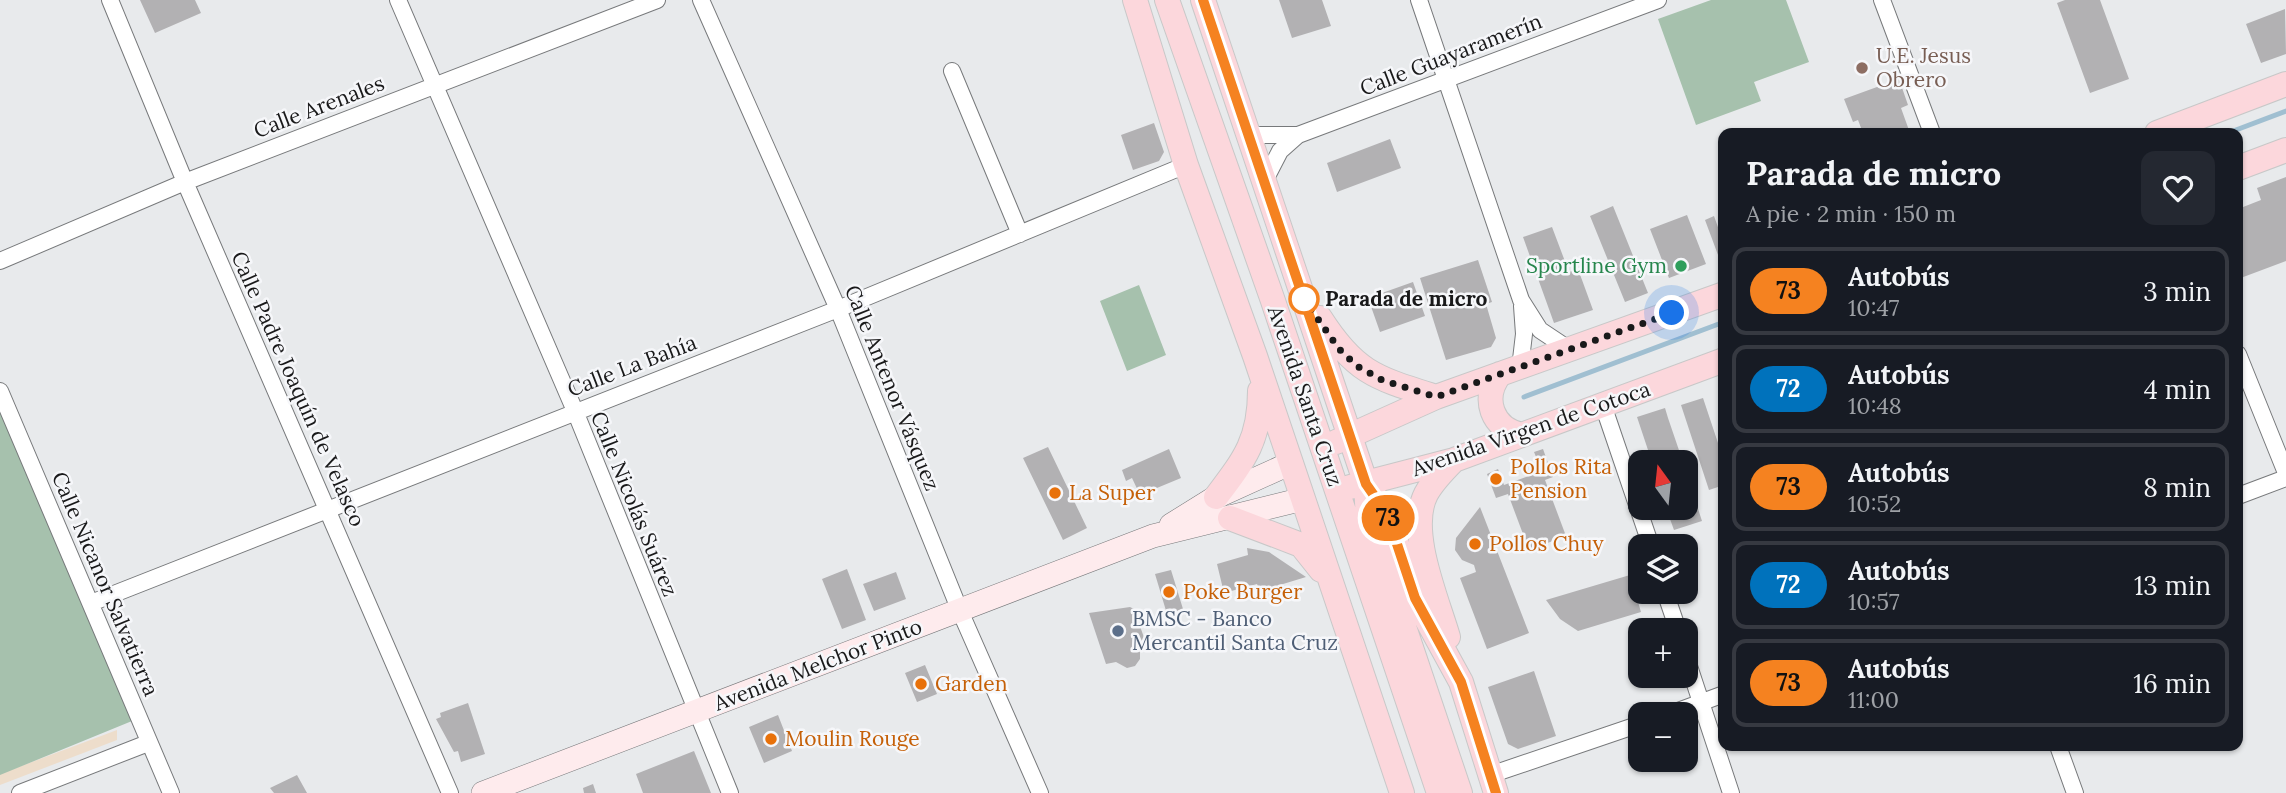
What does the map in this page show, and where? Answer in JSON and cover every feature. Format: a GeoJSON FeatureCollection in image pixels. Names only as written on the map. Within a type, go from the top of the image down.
{"type":"FeatureCollection","features":[{"type":"Feature","properties":{"kind":"main road","name":"Avenida Santa Cruz"},"geometry":{"type":"LineString","coordinates":[[1135,0],[1186,165],[1255,356],[1402,793]]}},
{"type":"Feature","properties":{"kind":"main road","name":"Avenida Santa Cruz"},"geometry":{"type":"LineString","coordinates":[[1167,0],[1286,340],[1439,793]]}},
{"type":"Feature","properties":{"kind":"main road","name":"Avenida Santa Cruz"},"geometry":{"type":"LineString","coordinates":[[1203,0],[1366,484],[1368,520],[1460,793]]}},
{"type":"Feature","properties":{"kind":"main road"},"geometry":{"type":"LineString","coordinates":[[2170,128],[2286,84]]}},
{"type":"Feature","properties":{"kind":"main road"},"geometry":{"type":"LineString","coordinates":[[2243,166],[2286,150]]}},
{"type":"Feature","properties":{"kind":"main road"},"geometry":{"type":"LineString","coordinates":[[1222,264],[1286,340]]}},
{"type":"Feature","properties":{"kind":"main road"},"geometry":{"type":"LineString","coordinates":[[1299,286],[1339,349],[1357,366],[1382,380],[1436,397]]}},
{"type":"Feature","properties":{"kind":"main road"},"geometry":{"type":"LineString","coordinates":[[1322,449],[1436,397],[1718,296]]}},
{"type":"Feature","properties":{"kind":"main road"},"geometry":{"type":"LineString","coordinates":[[1216,497],[1255,440],[1260,416],[1261,385],[1255,356]]}},
{"type":"Feature","properties":{"kind":"main road","name":"Avenida Virgen de Cotoca"},"geometry":{"type":"LineString","coordinates":[[1336,490],[1454,460],[1718,362]]}},
{"type":"Feature","properties":{"kind":"main road"},"geometry":{"type":"LineString","coordinates":[[1510,371],[1490,396],[1492,412],[1500,425],[1522,435]]}},
{"type":"Feature","properties":{"kind":"main road","name":"Avenida Melchor Pinto"},"geometry":{"type":"LineString","coordinates":[[1153,536],[1216,497],[1322,449]]}},
{"type":"Feature","properties":{"kind":"main road"},"geometry":{"type":"LineString","coordinates":[[1454,460],[1426,495],[1419,521],[1423,548],[1461,682]]}},
{"type":"Feature","properties":{"kind":"main road","name":"Avenida Santa Cruz"},"geometry":{"type":"LineString","coordinates":[[1366,484],[1387,514],[1415,598],[1461,682],[1493,784]]}},
{"type":"Feature","properties":{"kind":"main road","name":"Avenida Melchor Pinto"},"geometry":{"type":"LineString","coordinates":[[483,793],[1153,536],[1336,490]]}},
{"type":"Feature","properties":{"kind":"main road"},"geometry":{"type":"LineString","coordinates":[[1230,518],[1301,545],[1318,565],[1335,595]]}},
{"type":"Feature","properties":{"kind":"main road"},"geometry":{"type":"LineString","coordinates":[[1363,676],[1369,587]]}},
{"type":"Feature","properties":{"kind":"street","name":"Calle Padre Joaquín de Velasco"},"geometry":{"type":"LineString","coordinates":[[110,0],[185,182],[450,793]]}},
{"type":"Feature","properties":{"kind":"street","name":"Calle Nicolás Suárez"},"geometry":{"type":"LineString","coordinates":[[398,0],[575,411],[730,793]]}},
{"type":"Feature","properties":{"kind":"street","name":"Calle Arenales"},"geometry":{"type":"LineString","coordinates":[[0,261],[185,182],[657,0]]}},
{"type":"Feature","properties":{"kind":"street","name":"Calle Antenor Vásquez"},"geometry":{"type":"LineString","coordinates":[[701,0],[838,309],[960,611],[1040,793]]}},
{"type":"Feature","properties":{"kind":"street"},"geometry":{"type":"LineString","coordinates":[[1419,0],[1521,300],[1540,330],[1570,349]]}},
{"type":"Feature","properties":{"kind":"street","name":"Calle Guayaramerín"},"geometry":{"type":"LineString","coordinates":[[1248,135],[1298,135],[1658,0]]}},
{"type":"Feature","properties":{"kind":"street"},"geometry":{"type":"LineString","coordinates":[[1882,0],[1930,128]]}},
{"type":"Feature","properties":{"kind":"street"},"geometry":{"type":"LineString","coordinates":[[952,71],[1020,234]]}},
{"type":"Feature","properties":{"kind":"street","name":"Calle Guayaramerín"},"geometry":{"type":"LineString","coordinates":[[1265,180],[1280,151],[1298,135]]}},
{"type":"Feature","properties":{"kind":"street","name":"Calle La Bahía"},"geometry":{"type":"LineString","coordinates":[[91,603],[838,309],[1186,165]]}},
{"type":"Feature","properties":{"kind":"street"},"geometry":{"type":"LineString","coordinates":[[1510,371],[1524,334],[1521,300]]}},
{"type":"Feature","properties":{"kind":"street"},"geometry":{"type":"LineString","coordinates":[[2243,367],[2286,475],[2243,494]]}},
{"type":"Feature","properties":{"kind":"street","name":"Calle Nicanor Salvatierra"},"geometry":{"type":"LineString","coordinates":[[0,391],[171,793]]}},
{"type":"Feature","properties":{"kind":"street"},"geometry":{"type":"LineString","coordinates":[[1603,405],[1647,534]]}},
{"type":"Feature","properties":{"kind":"street"},"geometry":{"type":"LineString","coordinates":[[1696,688],[1731,793]]}},
{"type":"Feature","properties":{"kind":"street"},"geometry":{"type":"LineString","coordinates":[[1698,704],[1718,696]]}},
{"type":"Feature","properties":{"kind":"street"},"geometry":{"type":"LineString","coordinates":[[1493,784],[1628,729]]}},
{"type":"Feature","properties":{"kind":"street"},"geometry":{"type":"LineString","coordinates":[[20,793],[148,743]]}},
{"type":"Feature","properties":{"kind":"street"},"geometry":{"type":"LineString","coordinates":[[2060,751],[2075,793]]}},
{"type":"Feature","properties":{"kind":"shaded area"},"geometry":{"type":"Polygon","coordinates":[[[117,730],[117,740],[0,785],[0,774],[117,730]]]}},
{"type":"Feature","properties":{"kind":"green space"},"geometry":{"type":"Polygon","coordinates":[[[1711,0],[1786,0],[1809,62],[1754,82],[1761,101],[1696,125],[1658,19],[1711,0]]]}},
{"type":"Feature","properties":{"kind":"green space"},"geometry":{"type":"Polygon","coordinates":[[[1139,285],[1166,355],[1127,371],[1100,301],[1139,285]]]}},
{"type":"Feature","properties":{"kind":"green space"},"geometry":{"type":"Polygon","coordinates":[[[0,407],[132,721],[0,775],[0,407]]]}},
{"type":"Feature","properties":{"kind":"building"},"geometry":{"type":"Polygon","coordinates":[[[140,0],[195,0],[201,13],[155,33],[140,0]]]}},
{"type":"Feature","properties":{"kind":"building"},"geometry":{"type":"Polygon","coordinates":[[[1279,0],[1322,0],[1331,26],[1292,38],[1279,0]]]}},
{"type":"Feature","properties":{"kind":"building"},"geometry":{"type":"Polygon","coordinates":[[[2065,0],[2100,0],[2129,79],[2090,93],[2057,3],[2065,0]]]}},
{"type":"Feature","properties":{"kind":"building"},"geometry":{"type":"Polygon","coordinates":[[[2285,9],[2286,54],[2261,63],[2246,24],[2285,9]]]}},
{"type":"Feature","properties":{"kind":"building"},"geometry":{"type":"Polygon","coordinates":[[[1899,79],[1908,105],[1901,108],[1908,128],[1861,128],[1858,120],[1853,122],[1844,99],[1899,79]]]}},
{"type":"Feature","properties":{"kind":"building"},"geometry":{"type":"Polygon","coordinates":[[[1154,123],[1164,152],[1159,161],[1133,170],[1121,135],[1154,123]]]}},
{"type":"Feature","properties":{"kind":"building"},"geometry":{"type":"Polygon","coordinates":[[[1390,139],[1401,168],[1337,192],[1327,163],[1390,139]]]}},
{"type":"Feature","properties":{"kind":"building"},"geometry":{"type":"Polygon","coordinates":[[[2286,177],[2286,261],[2243,277],[2243,207],[2261,200],[2257,188],[2286,177]]]}},
{"type":"Feature","properties":{"kind":"building"},"geometry":{"type":"Polygon","coordinates":[[[1613,206],[1648,293],[1625,302],[1590,216],[1613,206]]]}},
{"type":"Feature","properties":{"kind":"building"},"geometry":{"type":"Polygon","coordinates":[[[1687,215],[1706,264],[1669,278],[1650,229],[1687,215]]]}},
{"type":"Feature","properties":{"kind":"building"},"geometry":{"type":"Polygon","coordinates":[[[1714,216],[1718,227],[1718,255],[1705,220],[1714,216]]]}},
{"type":"Feature","properties":{"kind":"building"},"geometry":{"type":"Polygon","coordinates":[[[1552,227],[1569,272],[1578,269],[1593,310],[1554,323],[1523,237],[1552,227]]]}},
{"type":"Feature","properties":{"kind":"building"},"geometry":{"type":"Polygon","coordinates":[[[1478,260],[1492,302],[1486,304],[1496,338],[1491,347],[1446,360],[1420,278],[1478,260]]]}},
{"type":"Feature","properties":{"kind":"building"},"geometry":{"type":"Polygon","coordinates":[[[1413,282],[1425,316],[1380,332],[1368,298],[1413,282]]]}},
{"type":"Feature","properties":{"kind":"building"},"geometry":{"type":"Polygon","coordinates":[[[1703,398],[1718,443],[1718,487],[1709,490],[1681,405],[1703,398]]]}},
{"type":"Feature","properties":{"kind":"building"},"geometry":{"type":"Polygon","coordinates":[[[1665,408],[1679,450],[1648,450],[1637,417],[1665,408]]]}},
{"type":"Feature","properties":{"kind":"building","name":"La Super"},"geometry":{"type":"Polygon","coordinates":[[[1048,447],[1087,528],[1063,540],[1023,458],[1048,447]]]}},
{"type":"Feature","properties":{"kind":"building"},"geometry":{"type":"Polygon","coordinates":[[[1169,449],[1181,478],[1140,495],[1132,478],[1126,481],[1122,470],[1169,449]]]}},
{"type":"Feature","properties":{"kind":"building"},"geometry":{"type":"Polygon","coordinates":[[[1543,449],[1553,477],[1545,480],[1566,536],[1529,550],[1508,494],[1496,498],[1487,474],[1498,469],[1504,485],[1542,471],[1534,452],[1543,449]]]}},
{"type":"Feature","properties":{"kind":"building"},"geometry":{"type":"Polygon","coordinates":[[[1480,507],[1529,633],[1487,649],[1460,578],[1476,572],[1474,565],[1462,560],[1455,550],[1456,538],[1480,507]]]}},
{"type":"Feature","properties":{"kind":"building"},"geometry":{"type":"Polygon","coordinates":[[[1698,509],[1702,521],[1674,530],[1670,520],[1698,520],[1698,509]]]}},
{"type":"Feature","properties":{"kind":"building"},"geometry":{"type":"Polygon","coordinates":[[[1247,548],[1269,552],[1306,577],[1260,591],[1257,584],[1224,593],[1217,564],[1248,555],[1247,548]]]}},
{"type":"Feature","properties":{"kind":"building"},"geometry":{"type":"Polygon","coordinates":[[[847,569],[866,620],[842,629],[822,579],[847,569]]]}},
{"type":"Feature","properties":{"kind":"building","name":"Poke Burger"},"geometry":{"type":"Polygon","coordinates":[[[1171,570],[1183,609],[1167,614],[1155,574],[1171,570]]]}},
{"type":"Feature","properties":{"kind":"building"},"geometry":{"type":"Polygon","coordinates":[[[896,572],[906,599],[874,611],[863,584],[896,572]]]}},
{"type":"Feature","properties":{"kind":"building"},"geometry":{"type":"Polygon","coordinates":[[[1628,576],[1628,604],[1639,604],[1641,612],[1578,631],[1560,619],[1546,600],[1628,576]]]}},
{"type":"Feature","properties":{"kind":"building","name":"BMSC - Banco Mercantil Santa Cruz"},"geometry":{"type":"Polygon","coordinates":[[[1130,607],[1134,609],[1148,649],[1140,652],[1140,659],[1135,666],[1127,668],[1116,662],[1106,664],[1089,613],[1130,607]]]}},
{"type":"Feature","properties":{"kind":"building","name":"Garden"},"geometry":{"type":"Polygon","coordinates":[[[925,665],[937,694],[917,702],[905,673],[925,665]]]}},
{"type":"Feature","properties":{"kind":"building"},"geometry":{"type":"Polygon","coordinates":[[[1534,671],[1556,736],[1518,749],[1508,744],[1488,687],[1534,671]]]}},
{"type":"Feature","properties":{"kind":"building"},"geometry":{"type":"Polygon","coordinates":[[[468,703],[485,754],[461,762],[458,751],[454,752],[436,719],[441,717],[440,713],[468,703]]]}},
{"type":"Feature","properties":{"kind":"building","name":"Moulin Rouge"},"geometry":{"type":"Polygon","coordinates":[[[778,715],[792,751],[764,763],[749,727],[778,715]]]}},
{"type":"Feature","properties":{"kind":"building"},"geometry":{"type":"Polygon","coordinates":[[[694,751],[711,793],[643,793],[636,774],[694,751]]]}},
{"type":"Feature","properties":{"kind":"building"},"geometry":{"type":"Polygon","coordinates":[[[297,775],[307,793],[274,793],[270,788],[297,775]]]}},
{"type":"Feature","properties":{"kind":"building"},"geometry":{"type":"Polygon","coordinates":[[[593,784],[596,793],[584,793],[583,788],[593,784]]]}},
{"type":"Feature","properties":{"kind":"waterway"},"geometry":{"type":"LineString","coordinates":[[2241,128],[2286,111]]}},
{"type":"Feature","properties":{"kind":"waterway"},"geometry":{"type":"LineString","coordinates":[[1524,397],[1718,324]]}},
{"type":"Feature","properties":{"kind":"bus line","name":"73"},"geometry":{"type":"LineString","coordinates":[[1203,0],[1366,484],[1387,514],[1415,598],[1461,682],[1496,793]]}},
{"type":"Feature","properties":{"kind":"place","name":"U.E. Jesus Obrero"},"geometry":{"type":"Point","coordinates":[1862,68]}},
{"type":"Feature","properties":{"kind":"place","name":"Sportline Gym"},"geometry":{"type":"Point","coordinates":[1681,266]}},
{"type":"Feature","properties":{"kind":"place","name":"Parada de micro"},"geometry":{"type":"Point","coordinates":[1304,299]}},
{"type":"Feature","properties":{"kind":"place","name":"Pollos Rita Pension"},"geometry":{"type":"Point","coordinates":[1496,479]}},
{"type":"Feature","properties":{"kind":"place","name":"La Super"},"geometry":{"type":"Point","coordinates":[1055,493]}},
{"type":"Feature","properties":{"kind":"place","name":"Pollos Chuy"},"geometry":{"type":"Point","coordinates":[1475,544]}},
{"type":"Feature","properties":{"kind":"place","name":"Poke Burger"},"geometry":{"type":"Point","coordinates":[1169,592]}},
{"type":"Feature","properties":{"kind":"place","name":"BMSC - Banco Mercantil Santa Cruz"},"geometry":{"type":"Point","coordinates":[1118,631]}},
{"type":"Feature","properties":{"kind":"place","name":"Garden"},"geometry":{"type":"Point","coordinates":[921,684]}},
{"type":"Feature","properties":{"kind":"place","name":"Moulin Rouge"},"geometry":{"type":"Point","coordinates":[771,739]}},
{"type":"Feature","properties":{"kind":"route"},"geometry":{"type":"LineString","coordinates":[[1304,299],[1313,307],[1339,349],[1357,366],[1382,380],[1436,397],[1672,313]]}}]}
